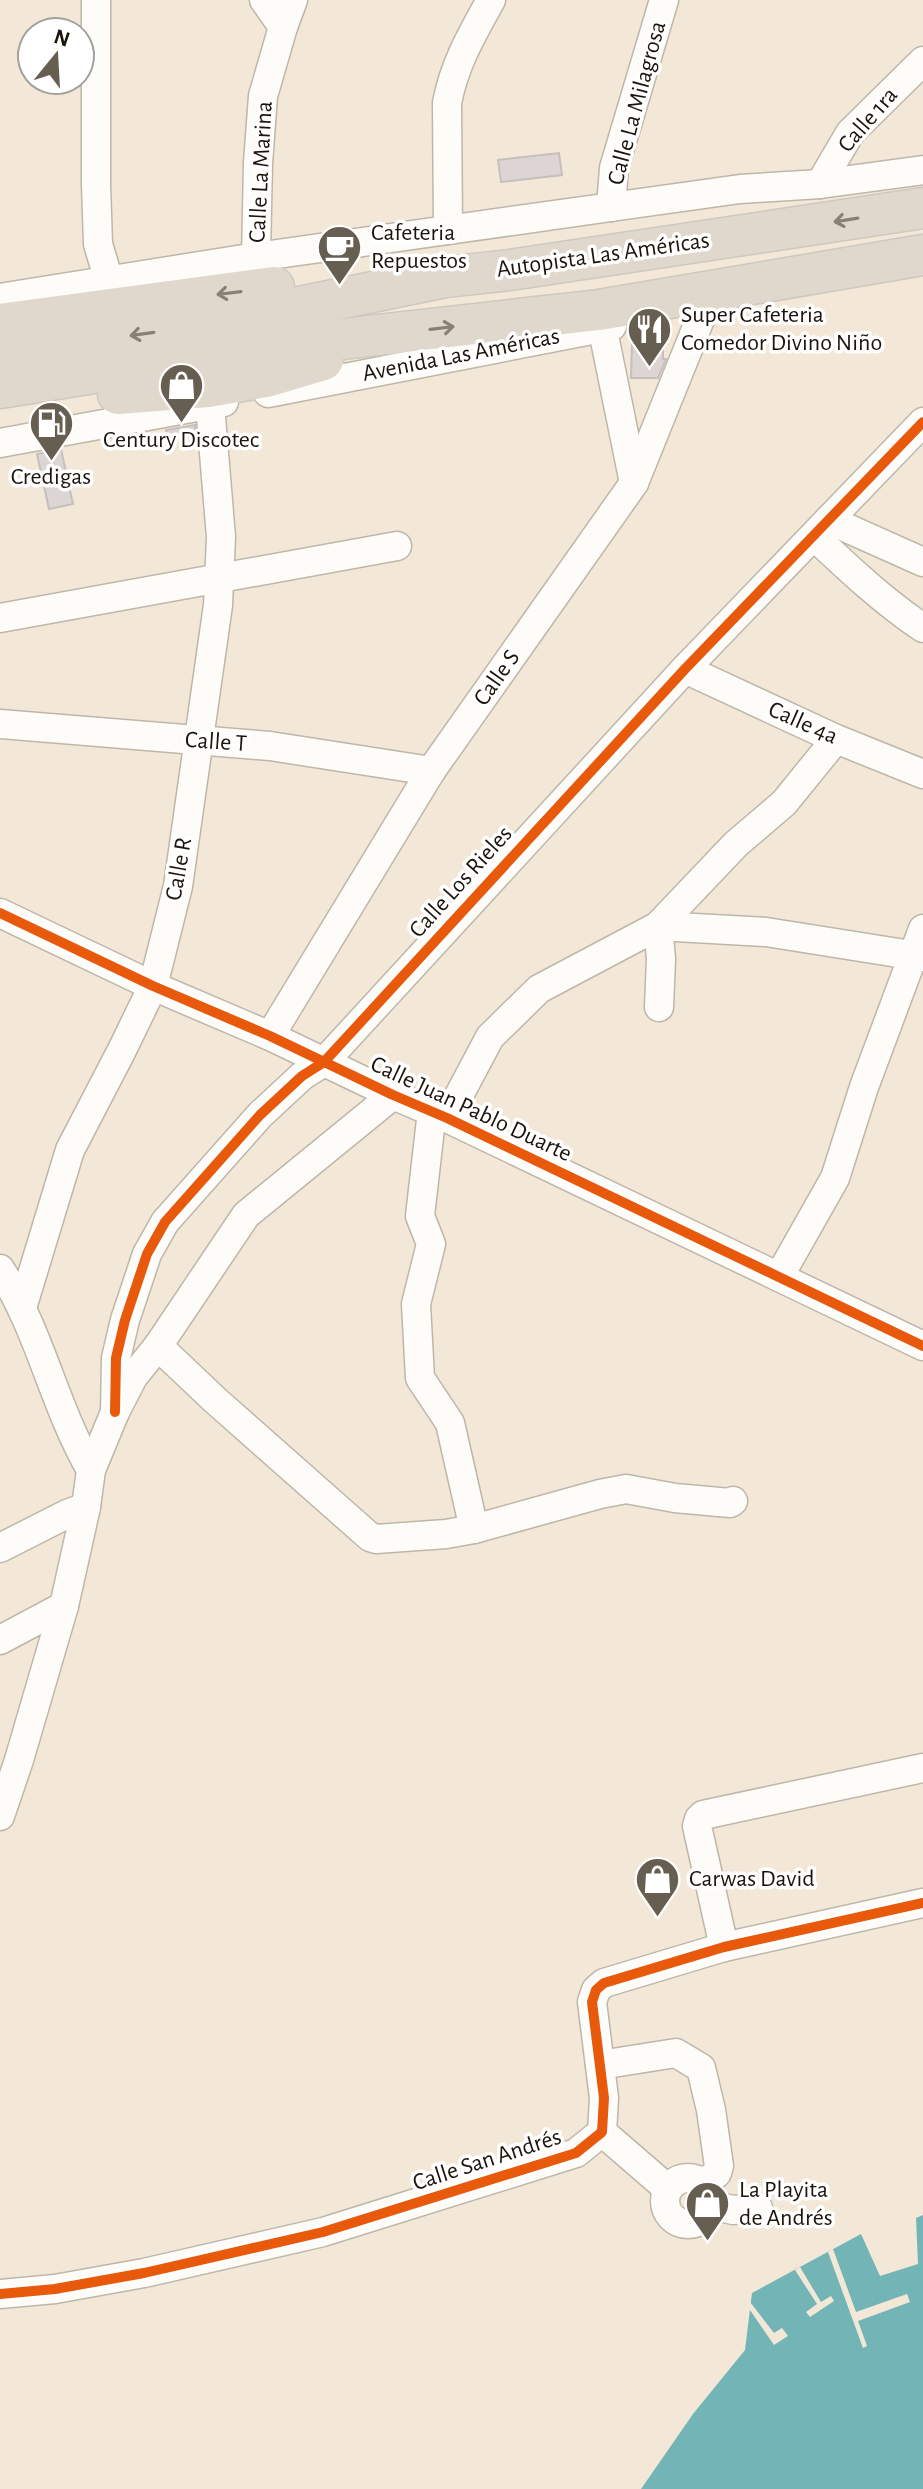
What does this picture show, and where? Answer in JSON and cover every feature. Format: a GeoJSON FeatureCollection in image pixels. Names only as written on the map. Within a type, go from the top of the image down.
{"type":"FeatureCollection","features":[{"type":"Feature","properties":{"kind":"highway","name":"Autopista Las Américas"},"geometry":{"type":"LineString","coordinates":[[0,388],[223,338],[446,277],[923,208]]}},
{"type":"Feature","properties":{"kind":"highway","name":"Autopista Las Américas"},"geometry":{"type":"LineString","coordinates":[[0,354],[223,338],[402,333],[601,319],[923,255]]}},
{"type":"Feature","properties":{"kind":"highway"},"geometry":{"type":"LineString","coordinates":[[0,324],[342,279],[446,277]]}},
{"type":"Feature","properties":{"kind":"highway"},"geometry":{"type":"LineString","coordinates":[[0,412],[104,395],[208,387],[266,377],[402,333]]}},
{"type":"Feature","properties":{"kind":"street"},"geometry":{"type":"LineString","coordinates":[[96,0],[98,244],[109,281]]}},
{"type":"Feature","properties":{"kind":"street"},"geometry":{"type":"LineString","coordinates":[[264,0],[283,27]]}},
{"type":"Feature","properties":{"kind":"street","name":"Calle La Marina"},"geometry":{"type":"LineString","coordinates":[[256,257],[263,96],[293,0]]}},
{"type":"Feature","properties":{"kind":"street"},"geometry":{"type":"LineString","coordinates":[[448,230],[447,103],[458,60],[491,0]]}},
{"type":"Feature","properties":{"kind":"street","name":"Calle La Milagrosa"},"geometry":{"type":"LineString","coordinates":[[611,207],[614,168],[664,0]]}},
{"type":"Feature","properties":{"kind":"street","name":"Calle 1ra"},"geometry":{"type":"LineString","coordinates":[[820,184],[850,133],[923,61]]}},
{"type":"Feature","properties":{"kind":"street"},"geometry":{"type":"LineString","coordinates":[[0,298],[256,257],[740,189],[820,184],[923,170]]}},
{"type":"Feature","properties":{"kind":"street","name":"Avenida Las Américas"},"geometry":{"type":"LineString","coordinates":[[0,443],[210,405],[601,319],[703,312],[923,274]]}},
{"type":"Feature","properties":{"kind":"street","name":"Calle S"},"geometry":{"type":"LineString","coordinates":[[270,1036],[431,771],[634,483],[703,312]]}},
{"type":"Feature","properties":{"kind":"street"},"geometry":{"type":"LineString","coordinates":[[601,319],[634,483]]}},
{"type":"Feature","properties":{"kind":"street","name":"Calle R"},"geometry":{"type":"LineString","coordinates":[[22,1308],[70,1150],[153,986],[178,886],[219,580],[221,537],[210,405]]}},
{"type":"Feature","properties":{"kind":"street","name":"Calle Los Rieles"},"geometry":{"type":"LineString","coordinates":[[115,1412],[116,1358],[125,1320],[147,1254],[165,1222],[260,1115],[302,1076],[324,1062],[685,669],[923,422]]}},
{"type":"Feature","properties":{"kind":"street"},"geometry":{"type":"LineString","coordinates":[[821,528],[923,562]]}},
{"type":"Feature","properties":{"kind":"street"},"geometry":{"type":"LineString","coordinates":[[821,528],[865,585],[897,612],[923,628]]}},
{"type":"Feature","properties":{"kind":"street"},"geometry":{"type":"LineString","coordinates":[[0,618],[397,546]]}},
{"type":"Feature","properties":{"kind":"street","name":"Calle 4a"},"geometry":{"type":"LineString","coordinates":[[685,669],[836,739],[923,774]]}},
{"type":"Feature","properties":{"kind":"street","name":"Calle T"},"geometry":{"type":"LineString","coordinates":[[0,724],[270,746],[431,771]]}},
{"type":"Feature","properties":{"kind":"street"},"geometry":{"type":"LineString","coordinates":[[474,1529],[450,1423],[420,1378],[416,1304],[431,1244],[420,1216],[439,1115],[490,1037],[539,989],[658,926],[736,844],[784,803],[836,739]]}},
{"type":"Feature","properties":{"kind":"street","name":"Calle Juan Pablo Duarte"},"geometry":{"type":"LineString","coordinates":[[0,913],[439,1115],[923,1346]]}},
{"type":"Feature","properties":{"kind":"street"},"geometry":{"type":"LineString","coordinates":[[658,926],[766,932],[920,947],[864,1087],[835,1178],[779,1277]]}},
{"type":"Feature","properties":{"kind":"street"},"geometry":{"type":"LineString","coordinates":[[658,926],[661,959],[659,1007]]}},
{"type":"Feature","properties":{"kind":"street"},"geometry":{"type":"LineString","coordinates":[[0,1816],[64,1606],[91,1470],[133,1377],[158,1346],[246,1215],[393,1095]]}},
{"type":"Feature","properties":{"kind":"street"},"geometry":{"type":"LineString","coordinates":[[39,1253],[1,1272],[22,1308],[75,1442],[91,1470]]}},
{"type":"Feature","properties":{"kind":"street"},"geometry":{"type":"LineString","coordinates":[[158,1346],[370,1537],[385,1539],[474,1529],[626,1489],[675,1498],[733,1501]]}},
{"type":"Feature","properties":{"kind":"street"},"geometry":{"type":"LineString","coordinates":[[0,1548],[86,1507]]}},
{"type":"Feature","properties":{"kind":"street"},"geometry":{"type":"LineString","coordinates":[[0,1640],[64,1606]]}},
{"type":"Feature","properties":{"kind":"street"},"geometry":{"type":"LineString","coordinates":[[724,1947],[697,1826],[703,1815],[923,1768]]}},
{"type":"Feature","properties":{"kind":"street"},"geometry":{"type":"LineString","coordinates":[[668,2189],[602,2132],[604,2098],[592,2002],[596,1990],[604,1983],[724,1947],[923,1903]]}},
{"type":"Feature","properties":{"kind":"street"},"geometry":{"type":"LineString","coordinates":[[600,2065],[676,2053],[701,2068],[719,2166],[707,2194],[704,2219],[684,2224],[671,2217],[667,2210],[668,2189],[674,2183],[689,2178],[707,2194],[733,2210],[758,2208]]}},
{"type":"Feature","properties":{"kind":"street","name":"Calle San Andrés"},"geometry":{"type":"LineString","coordinates":[[0,2294],[55,2289],[144,2273],[323,2232],[576,2153],[602,2132]]}},
{"type":"Feature","properties":{"kind":"water"},"geometry":{"type":"Polygon","coordinates":[[[923,2215],[923,2489],[641,2489],[693,2414],[745,2350],[752,2293],[861,2234],[880,2276],[918,2264],[916,2218],[923,2215]]]}},
{"type":"Feature","properties":{"kind":"pier"},"geometry":{"type":"Polygon","coordinates":[[[833,2249],[856,2312],[907,2294],[910,2302],[858,2321],[867,2346],[863,2348],[828,2252],[833,2249]]]}},
{"type":"Feature","properties":{"kind":"pier"},"geometry":{"type":"Polygon","coordinates":[[[800,2267],[821,2302],[831,2296],[834,2301],[810,2317],[806,2312],[817,2304],[795,2270],[800,2267]]]}},
{"type":"Feature","properties":{"kind":"pier"},"geometry":{"type":"Polygon","coordinates":[[[750,2302],[774,2333],[782,2328],[788,2336],[774,2345],[750,2310],[750,2302]]]}},
{"type":"Feature","properties":{"kind":"building"},"geometry":{"type":"Polygon","coordinates":[[[559,153],[562,175],[501,182],[498,160],[559,153]]]}},
{"type":"Feature","properties":{"kind":"building","name":"Super Cafeteria Comedor Divino Niño"},"geometry":{"type":"Polygon","coordinates":[[[632,343],[663,344],[663,359],[666,359],[658,378],[631,378],[632,343]]]}},
{"type":"Feature","properties":{"kind":"building"},"geometry":{"type":"Polygon","coordinates":[[[195,425],[196,436],[168,440],[166,430],[195,425]]]}},
{"type":"Feature","properties":{"kind":"building","name":"Credigas"},"geometry":{"type":"Polygon","coordinates":[[[61,449],[73,504],[49,509],[37,454],[61,449]]]}},
{"type":"Feature","properties":{"kind":"cycle path"},"geometry":{"type":"LineString","coordinates":[[115,1412],[116,1358],[125,1320],[147,1254],[165,1222],[260,1115],[302,1076],[324,1062],[685,669],[923,422]]}},
{"type":"Feature","properties":{"kind":"cycle path"},"geometry":{"type":"LineString","coordinates":[[0,913],[153,986],[447,1118],[923,1346]]}},
{"type":"Feature","properties":{"kind":"cycle path"},"geometry":{"type":"LineString","coordinates":[[0,2294],[55,2289],[144,2273],[323,2232],[576,2153],[602,2132],[604,2098],[592,2002],[596,1990],[604,1983],[724,1947],[923,1903]]}},
{"type":"Feature","properties":{"kind":"place","name":"Cafeteria Repuestos"},"geometry":{"type":"Point","coordinates":[340,286]}},
{"type":"Feature","properties":{"kind":"place","name":"Super Cafeteria Comedor Divino Niño"},"geometry":{"type":"Point","coordinates":[650,368]}},
{"type":"Feature","properties":{"kind":"place","name":"Century Discotec"},"geometry":{"type":"Point","coordinates":[181,425]}},
{"type":"Feature","properties":{"kind":"place","name":"Credigas"},"geometry":{"type":"Point","coordinates":[51,462]}},
{"type":"Feature","properties":{"kind":"place","name":"Carwas David"},"geometry":{"type":"Point","coordinates":[658,1918]}},
{"type":"Feature","properties":{"kind":"place","name":"La Playita de Andrés"},"geometry":{"type":"Point","coordinates":[708,2243]}}]}
